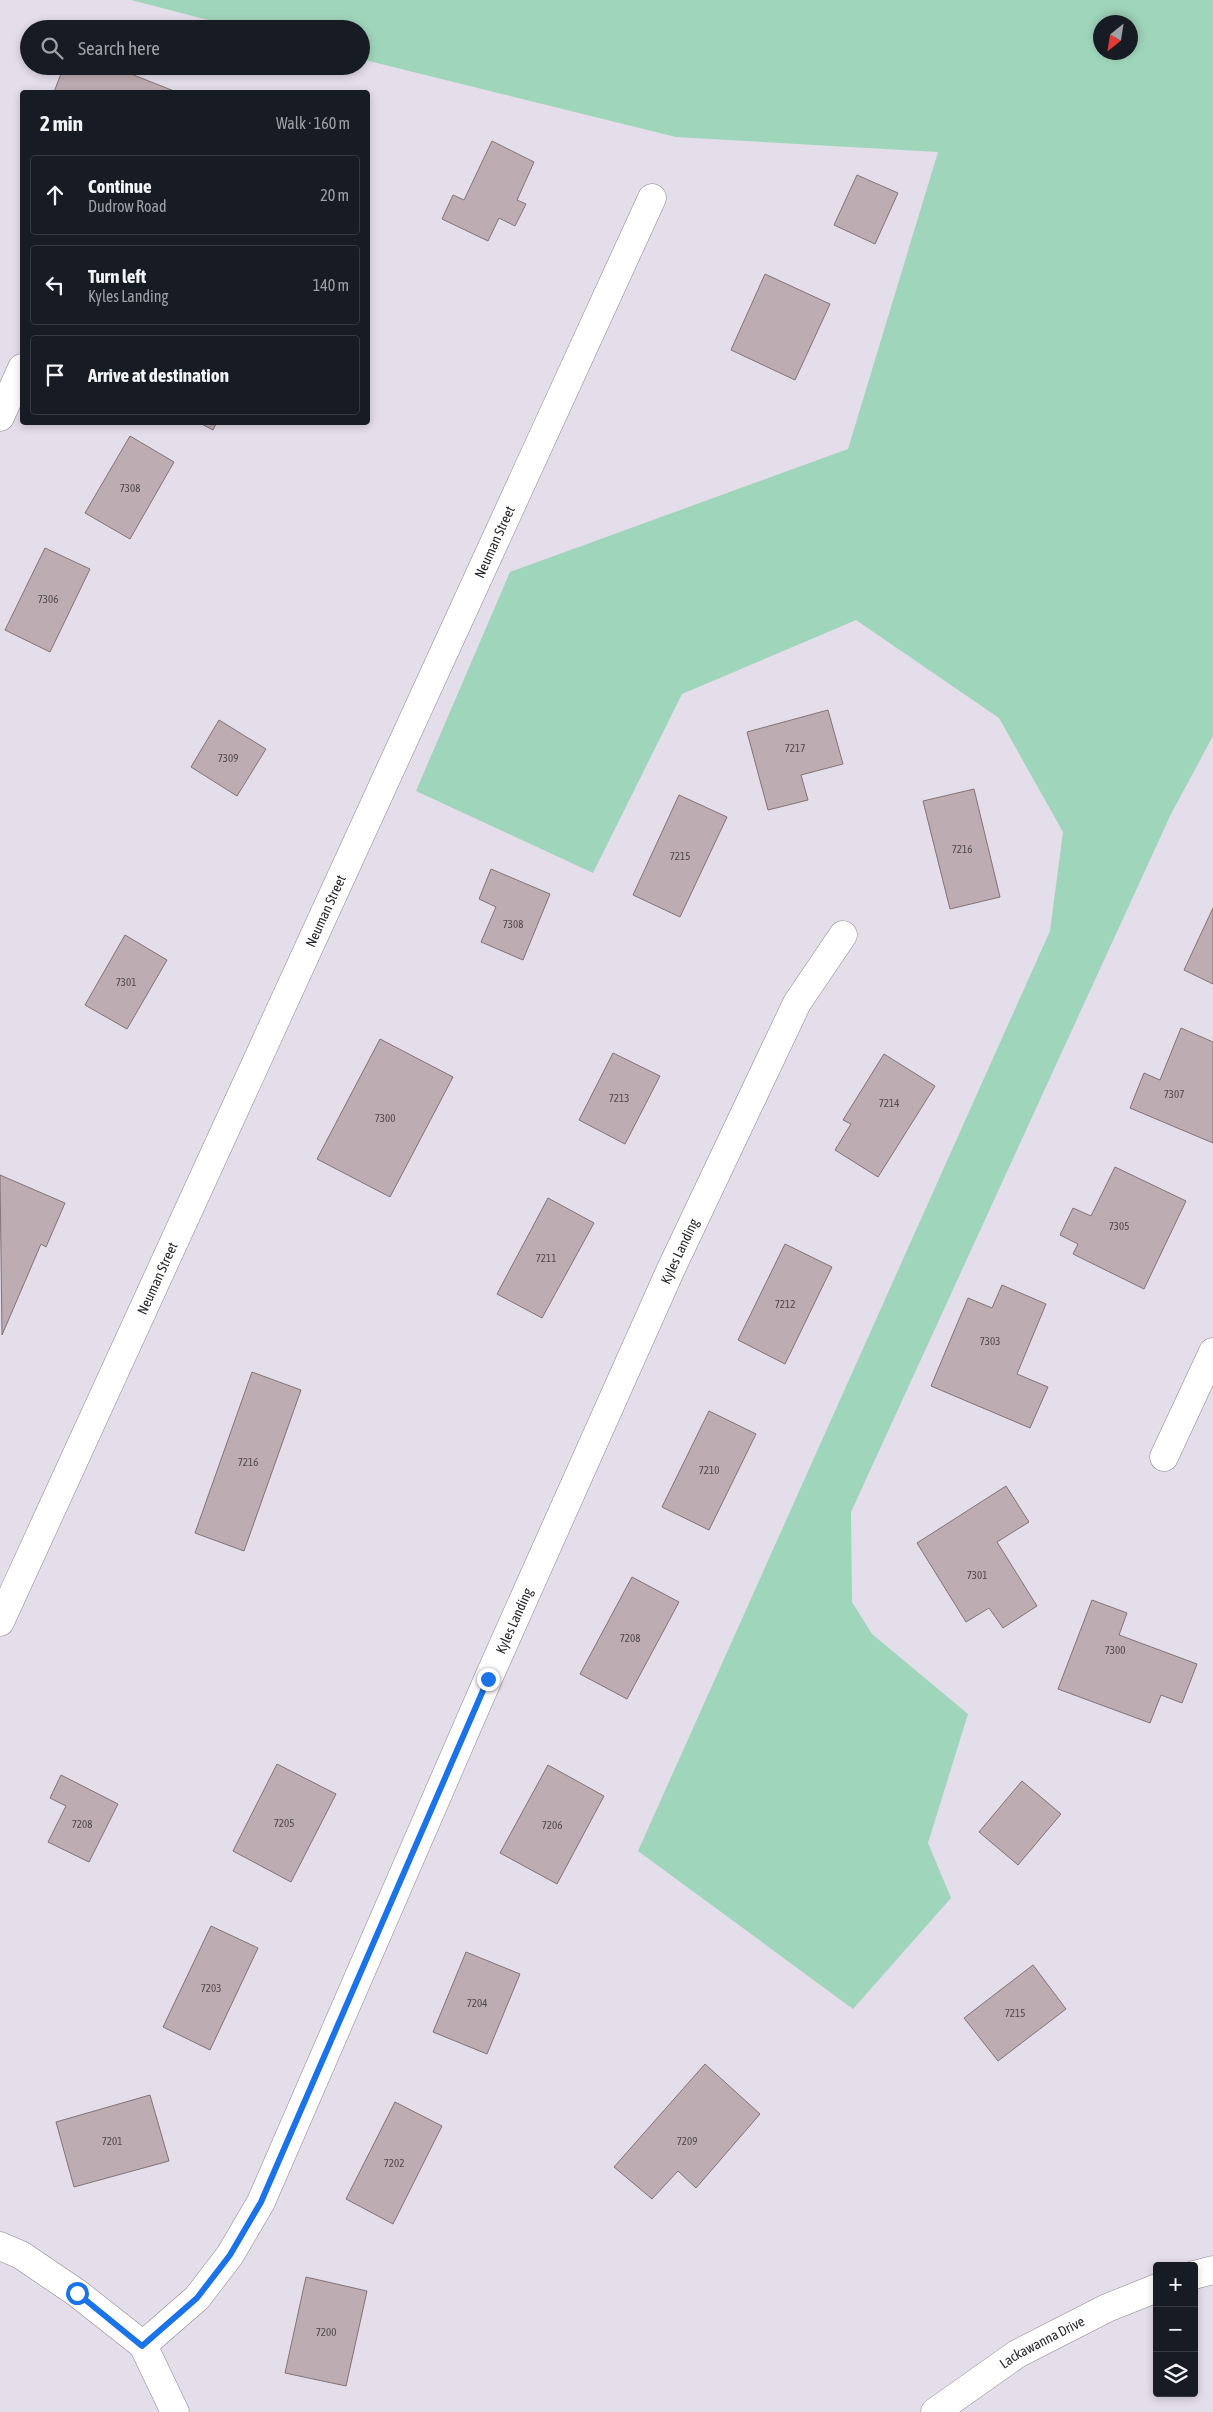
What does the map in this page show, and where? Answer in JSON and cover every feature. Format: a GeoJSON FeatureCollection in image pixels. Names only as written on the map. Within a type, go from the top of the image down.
{"type":"FeatureCollection","features":[{"type":"Feature","properties":{"kind":"street","name":"Neuman Street"},"geometry":{"type":"LineString","coordinates":[[0,1622],[652,198]]}},
{"type":"Feature","properties":{"kind":"street"},"geometry":{"type":"LineString","coordinates":[[0,417],[20,372]]}},
{"type":"Feature","properties":{"kind":"street","name":"Kyles Landing"},"geometry":{"type":"LineString","coordinates":[[142,2346],[197,2298],[230,2255],[261,2202],[484,1688],[672,1269],[797,1003],[843,934]]}},
{"type":"Feature","properties":{"kind":"street"},"geometry":{"type":"LineString","coordinates":[[1164,1456],[1213,1352]]}},
{"type":"Feature","properties":{"kind":"street"},"geometry":{"type":"LineString","coordinates":[[0,2246],[21,2255],[77,2293],[142,2346],[175,2412]]}},
{"type":"Feature","properties":{"kind":"street"},"geometry":{"type":"LineString","coordinates":[[1198,2274],[1213,2270]]}},
{"type":"Feature","properties":{"kind":"street","name":"Lackawanna Drive"},"geometry":{"type":"LineString","coordinates":[[935,2412],[1017,2354],[1107,2308],[1153,2290]]}},
{"type":"Feature","properties":{"kind":"green space"},"geometry":{"type":"Polygon","coordinates":[[[131,0],[1213,0],[1213,736],[1171,814],[851,1512],[852,1602],[872,1634],[968,1714],[928,1843],[951,1898],[853,2009],[638,1851],[1050,931],[1063,832],[999,718],[856,620],[682,694],[593,873],[416,791],[510,572],[848,449],[938,152],[676,137],[370,61],[370,20],[208,20],[131,0]]]}},
{"type":"Feature","properties":{"kind":"building"},"geometry":{"type":"Polygon","coordinates":[[[61,75],[134,75],[171,90],[55,90],[61,75]]]}},
{"type":"Feature","properties":{"kind":"building"},"geometry":{"type":"Polygon","coordinates":[[[492,141],[534,162],[517,200],[526,204],[515,226],[499,218],[488,241],[442,219],[453,195],[464,200],[492,141]]]}},
{"type":"Feature","properties":{"kind":"building"},"geometry":{"type":"Polygon","coordinates":[[[857,175],[898,193],[875,244],[834,225],[857,175]]]}},
{"type":"Feature","properties":{"kind":"building"},"geometry":{"type":"Polygon","coordinates":[[[765,274],[830,304],[795,380],[731,350],[765,274]]]}},
{"type":"Feature","properties":{"kind":"building"},"geometry":{"type":"Polygon","coordinates":[[[204,425],[216,425],[213,430],[204,425]]]}},
{"type":"Feature","properties":{"kind":"building"},"geometry":{"type":"Polygon","coordinates":[[[130,436],[174,462],[130,539],[85,513],[130,436]]]}},
{"type":"Feature","properties":{"kind":"building"},"geometry":{"type":"Polygon","coordinates":[[[45,548],[90,569],[50,652],[5,630],[45,548]]]}},
{"type":"Feature","properties":{"kind":"building"},"geometry":{"type":"Polygon","coordinates":[[[828,710],[843,764],[801,775],[808,800],[768,810],[747,732],[828,710]]]}},
{"type":"Feature","properties":{"kind":"building"},"geometry":{"type":"Polygon","coordinates":[[[219,720],[266,749],[237,796],[191,767],[219,720]]]}},
{"type":"Feature","properties":{"kind":"building"},"geometry":{"type":"Polygon","coordinates":[[[974,789],[1000,897],[950,909],[923,801],[974,789]]]}},
{"type":"Feature","properties":{"kind":"building"},"geometry":{"type":"Polygon","coordinates":[[[679,795],[727,817],[680,917],[633,895],[679,795]]]}},
{"type":"Feature","properties":{"kind":"building"},"geometry":{"type":"Polygon","coordinates":[[[491,869],[550,894],[523,960],[481,942],[496,907],[479,899],[491,869]]]}},
{"type":"Feature","properties":{"kind":"building"},"geometry":{"type":"Polygon","coordinates":[[[1213,908],[1213,984],[1184,970],[1213,908]]]}},
{"type":"Feature","properties":{"kind":"building"},"geometry":{"type":"Polygon","coordinates":[[[125,935],[167,960],[127,1029],[85,1005],[125,935]]]}},
{"type":"Feature","properties":{"kind":"building"},"geometry":{"type":"Polygon","coordinates":[[[1181,1028],[1213,1042],[1213,1143],[1130,1108],[1144,1073],[1160,1080],[1181,1028]]]}},
{"type":"Feature","properties":{"kind":"building"},"geometry":{"type":"Polygon","coordinates":[[[380,1039],[453,1077],[390,1197],[317,1159],[380,1039]]]}},
{"type":"Feature","properties":{"kind":"building"},"geometry":{"type":"Polygon","coordinates":[[[613,1053],[660,1076],[625,1144],[579,1120],[613,1053]]]}},
{"type":"Feature","properties":{"kind":"building"},"geometry":{"type":"Polygon","coordinates":[[[884,1054],[935,1086],[878,1177],[835,1150],[851,1124],[843,1120],[884,1054]]]}},
{"type":"Feature","properties":{"kind":"building"},"geometry":{"type":"Polygon","coordinates":[[[1115,1167],[1186,1201],[1144,1289],[1073,1254],[1078,1244],[1060,1235],[1073,1208],[1091,1216],[1115,1167]]]}},
{"type":"Feature","properties":{"kind":"building"},"geometry":{"type":"Polygon","coordinates":[[[0,1175],[65,1203],[46,1247],[41,1244],[2,1335],[0,1175]]]}},
{"type":"Feature","properties":{"kind":"building"},"geometry":{"type":"Polygon","coordinates":[[[548,1198],[594,1223],[542,1318],[497,1294],[548,1198]]]}},
{"type":"Feature","properties":{"kind":"building"},"geometry":{"type":"Polygon","coordinates":[[[785,1244],[832,1267],[785,1364],[738,1340],[785,1244]]]}},
{"type":"Feature","properties":{"kind":"building"},"geometry":{"type":"Polygon","coordinates":[[[1002,1285],[1046,1304],[1017,1374],[1048,1387],[1030,1428],[931,1386],[968,1298],[992,1308],[1002,1285]]]}},
{"type":"Feature","properties":{"kind":"building"},"geometry":{"type":"Polygon","coordinates":[[[252,1372],[301,1390],[244,1551],[195,1533],[252,1372]]]}},
{"type":"Feature","properties":{"kind":"building"},"geometry":{"type":"Polygon","coordinates":[[[709,1411],[756,1434],[709,1530],[662,1507],[709,1411]]]}},
{"type":"Feature","properties":{"kind":"building"},"geometry":{"type":"Polygon","coordinates":[[[1006,1486],[1029,1522],[997,1542],[1037,1606],[1003,1628],[989,1608],[966,1622],[917,1543],[1006,1486]]]}},
{"type":"Feature","properties":{"kind":"building"},"geometry":{"type":"Polygon","coordinates":[[[632,1577],[679,1602],[627,1699],[580,1674],[632,1577]]]}},
{"type":"Feature","properties":{"kind":"building"},"geometry":{"type":"Polygon","coordinates":[[[1092,1600],[1127,1613],[1119,1635],[1197,1664],[1182,1703],[1161,1695],[1150,1723],[1058,1689],[1092,1600]]]}},
{"type":"Feature","properties":{"kind":"building"},"geometry":{"type":"Polygon","coordinates":[[[277,1764],[336,1794],[291,1882],[233,1851],[277,1764]]]}},
{"type":"Feature","properties":{"kind":"building"},"geometry":{"type":"Polygon","coordinates":[[[548,1765],[604,1796],[557,1884],[500,1853],[548,1765]]]}},
{"type":"Feature","properties":{"kind":"building"},"geometry":{"type":"Polygon","coordinates":[[[61,1775],[118,1804],[89,1862],[48,1842],[66,1806],[50,1798],[61,1775]]]}},
{"type":"Feature","properties":{"kind":"building"},"geometry":{"type":"Polygon","coordinates":[[[1022,1781],[1061,1814],[1018,1865],[979,1832],[1022,1781]]]}},
{"type":"Feature","properties":{"kind":"building"},"geometry":{"type":"Polygon","coordinates":[[[211,1926],[258,1948],[210,2050],[163,2027],[211,1926]]]}},
{"type":"Feature","properties":{"kind":"building"},"geometry":{"type":"Polygon","coordinates":[[[466,1952],[520,1974],[487,2054],[433,2032],[466,1952]]]}},
{"type":"Feature","properties":{"kind":"building"},"geometry":{"type":"Polygon","coordinates":[[[1033,1965],[1066,2009],[998,2061],[964,2018],[1033,1965]]]}},
{"type":"Feature","properties":{"kind":"building"},"geometry":{"type":"Polygon","coordinates":[[[705,2064],[760,2114],[696,2188],[678,2171],[652,2199],[614,2167],[705,2064]]]}},
{"type":"Feature","properties":{"kind":"building"},"geometry":{"type":"Polygon","coordinates":[[[150,2095],[169,2161],[74,2187],[56,2122],[150,2095]]]}},
{"type":"Feature","properties":{"kind":"building"},"geometry":{"type":"Polygon","coordinates":[[[395,2102],[442,2126],[393,2224],[346,2199],[395,2102]]]}},
{"type":"Feature","properties":{"kind":"building"},"geometry":{"type":"Polygon","coordinates":[[[306,2277],[367,2291],[346,2386],[285,2373],[306,2277]]]}},
{"type":"Feature","properties":{"kind":"route"},"geometry":{"type":"LineString","coordinates":[[77,2293],[142,2346],[197,2298],[230,2255],[261,2202],[488,1679]]}}]}
